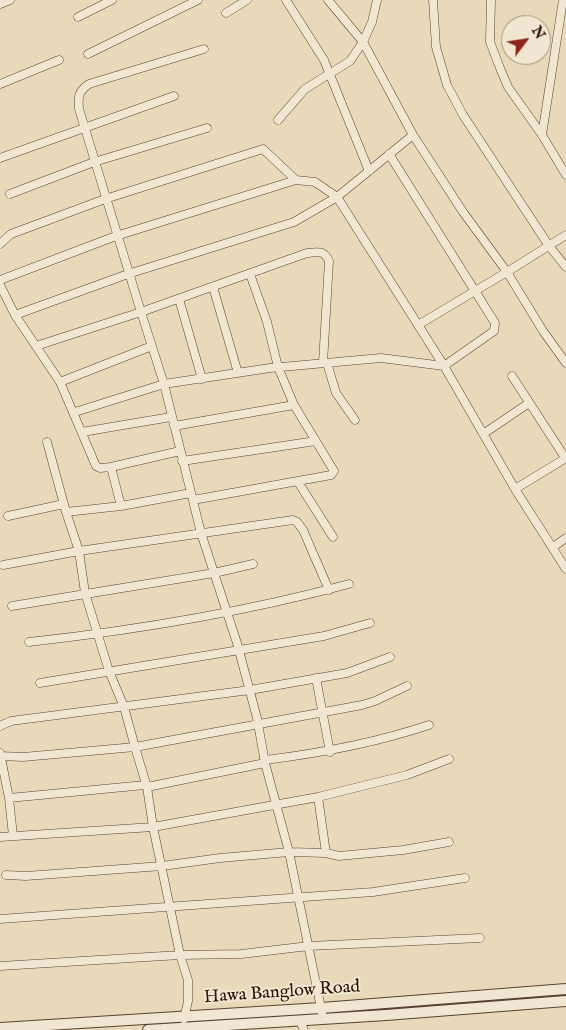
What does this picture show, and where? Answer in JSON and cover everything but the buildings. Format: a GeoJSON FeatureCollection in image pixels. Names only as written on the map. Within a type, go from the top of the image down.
{"type":"FeatureCollection","features":[{"type":"Feature","properties":{"kind":"street"},"geometry":{"type":"LineString","coordinates":[[0,4],[10,0]]}},
{"type":"Feature","properties":{"kind":"street"},"geometry":{"type":"LineString","coordinates":[[78,17],[112,0]]}},
{"type":"Feature","properties":{"kind":"street"},"geometry":{"type":"LineString","coordinates":[[88,54],[198,0]]}},
{"type":"Feature","properties":{"kind":"street"},"geometry":{"type":"LineString","coordinates":[[226,12],[247,0]]}},
{"type":"Feature","properties":{"kind":"street"},"geometry":{"type":"LineString","coordinates":[[286,0],[324,60],[369,171]]}},
{"type":"Feature","properties":{"kind":"street"},"geometry":{"type":"LineString","coordinates":[[328,0],[363,42],[412,134],[463,212],[507,272],[543,331],[566,363]]}},
{"type":"Feature","properties":{"kind":"street"},"geometry":{"type":"LineString","coordinates":[[278,120],[305,89],[350,61],[363,42],[372,22],[377,0]]}},
{"type":"Feature","properties":{"kind":"street"},"geometry":{"type":"LineString","coordinates":[[433,0],[436,47],[446,85],[463,116],[549,246],[566,267]]}},
{"type":"Feature","properties":{"kind":"street"},"geometry":{"type":"LineString","coordinates":[[491,0],[490,42],[508,87],[542,135],[566,174]]}},
{"type":"Feature","properties":{"kind":"street"},"geometry":{"type":"LineString","coordinates":[[542,135],[563,0]]}},
{"type":"Feature","properties":{"kind":"street"},"geometry":{"type":"LineString","coordinates":[[204,49],[89,84],[81,90],[78,96],[84,128],[116,236],[164,384],[201,534],[250,690],[275,804],[289,852],[323,1019]]}},
{"type":"Feature","properties":{"kind":"street"},"geometry":{"type":"LineString","coordinates":[[0,84],[59,60]]}},
{"type":"Feature","properties":{"kind":"street"},"geometry":{"type":"LineString","coordinates":[[0,158],[174,96]]}},
{"type":"Feature","properties":{"kind":"street"},"geometry":{"type":"LineString","coordinates":[[10,194],[94,162],[207,128]]}},
{"type":"Feature","properties":{"kind":"street"},"geometry":{"type":"LineString","coordinates":[[15,315],[128,274],[294,222],[337,197],[412,134]]}},
{"type":"Feature","properties":{"kind":"street"},"geometry":{"type":"LineString","coordinates":[[0,244],[11,234],[105,199],[148,188],[263,150],[296,180]]}},
{"type":"Feature","properties":{"kind":"street"},"geometry":{"type":"LineString","coordinates":[[75,412],[164,384],[278,368],[381,358],[444,366],[491,334],[496,327],[475,290],[389,154]]}},
{"type":"Feature","properties":{"kind":"street"},"geometry":{"type":"LineString","coordinates":[[0,280],[116,236],[296,180],[315,182],[337,197],[444,366],[516,489],[566,568]]}},
{"type":"Feature","properties":{"kind":"street"},"geometry":{"type":"LineString","coordinates":[[418,325],[566,235]]}},
{"type":"Feature","properties":{"kind":"street"},"geometry":{"type":"LineString","coordinates":[[36,346],[179,299],[307,253],[322,252],[326,254],[329,261],[325,363],[336,393],[355,420]]}},
{"type":"Feature","properties":{"kind":"street"},"geometry":{"type":"LineString","coordinates":[[8,516],[65,508],[121,506],[192,497],[298,482],[331,475],[334,471],[294,405],[278,368],[268,322],[250,274]]}},
{"type":"Feature","properties":{"kind":"street"},"geometry":{"type":"LineString","coordinates":[[0,285],[15,315],[60,382],[75,412],[96,466],[100,468],[180,451]]}},
{"type":"Feature","properties":{"kind":"street"},"geometry":{"type":"LineString","coordinates":[[213,287],[238,373]]}},
{"type":"Feature","properties":{"kind":"street"},"geometry":{"type":"LineString","coordinates":[[179,299],[202,379]]}},
{"type":"Feature","properties":{"kind":"street"},"geometry":{"type":"LineString","coordinates":[[60,382],[152,346]]}},
{"type":"Feature","properties":{"kind":"street"},"geometry":{"type":"LineString","coordinates":[[512,376],[566,459],[516,489]]}},
{"type":"Feature","properties":{"kind":"street"},"geometry":{"type":"LineString","coordinates":[[483,434],[529,403]]}},
{"type":"Feature","properties":{"kind":"street"},"geometry":{"type":"LineString","coordinates":[[174,426],[294,405]]}},
{"type":"Feature","properties":{"kind":"street"},"geometry":{"type":"LineString","coordinates":[[82,432],[171,417]]}},
{"type":"Feature","properties":{"kind":"street"},"geometry":{"type":"LineString","coordinates":[[47,442],[79,551],[85,593],[109,671],[124,707],[146,786],[180,955],[188,980],[188,1001],[184,1016],[186,1027]]}},
{"type":"Feature","properties":{"kind":"street"},"geometry":{"type":"LineString","coordinates":[[182,461],[316,442]]}},
{"type":"Feature","properties":{"kind":"street"},"geometry":{"type":"LineString","coordinates":[[111,466],[121,506]]}},
{"type":"Feature","properties":{"kind":"street"},"geometry":{"type":"LineString","coordinates":[[298,482],[333,537]]}},
{"type":"Feature","properties":{"kind":"street"},"geometry":{"type":"LineString","coordinates":[[3,565],[79,551],[293,520],[303,530],[329,590]]}},
{"type":"Feature","properties":{"kind":"street"},"geometry":{"type":"LineString","coordinates":[[553,547],[566,538]]}},
{"type":"Feature","properties":{"kind":"street"},"geometry":{"type":"LineString","coordinates":[[12,606],[214,573],[253,564]]}},
{"type":"Feature","properties":{"kind":"street"},"geometry":{"type":"LineString","coordinates":[[30,642],[97,634],[226,611],[350,584]]}},
{"type":"Feature","properties":{"kind":"street"},"geometry":{"type":"LineString","coordinates":[[40,683],[239,652],[324,636],[370,623]]}},
{"type":"Feature","properties":{"kind":"street"},"geometry":{"type":"LineString","coordinates":[[0,726],[10,722],[250,690],[347,672],[390,657]]}},
{"type":"Feature","properties":{"kind":"street"},"geometry":{"type":"LineString","coordinates":[[316,678],[330,752]]}},
{"type":"Feature","properties":{"kind":"street"},"geometry":{"type":"LineString","coordinates":[[13,836],[10,798],[0,755],[22,757],[134,748],[376,701],[407,686]]}},
{"type":"Feature","properties":{"kind":"street"},"geometry":{"type":"LineString","coordinates":[[10,798],[146,786],[265,762],[330,752],[386,739],[429,725]]}},
{"type":"Feature","properties":{"kind":"street"},"geometry":{"type":"LineString","coordinates":[[0,837],[153,827],[318,797],[407,775],[449,759]]}},
{"type":"Feature","properties":{"kind":"street"},"geometry":{"type":"LineString","coordinates":[[318,797],[326,853]]}},
{"type":"Feature","properties":{"kind":"street"},"geometry":{"type":"LineString","coordinates":[[6,875],[26,876],[162,866],[220,858],[289,852],[326,853],[340,856],[403,850],[449,842]]}},
{"type":"Feature","properties":{"kind":"street"},"geometry":{"type":"LineString","coordinates":[[0,919],[373,892],[465,878]]}},
{"type":"Feature","properties":{"kind":"street"},"geometry":{"type":"LineString","coordinates":[[0,966],[180,955],[241,954],[309,946],[480,938]]}},
{"type":"Feature","properties":{"kind":"street","name":"Hawa Banglow Road"},"geometry":{"type":"LineString","coordinates":[[0,1028],[321,1008],[566,989]]}},
{"type":"Feature","properties":{"kind":"street","name":"Hawa Banglow Road"},"geometry":{"type":"LineString","coordinates":[[148,1030],[186,1027],[302,1026],[323,1019],[566,1001]]}}]}
